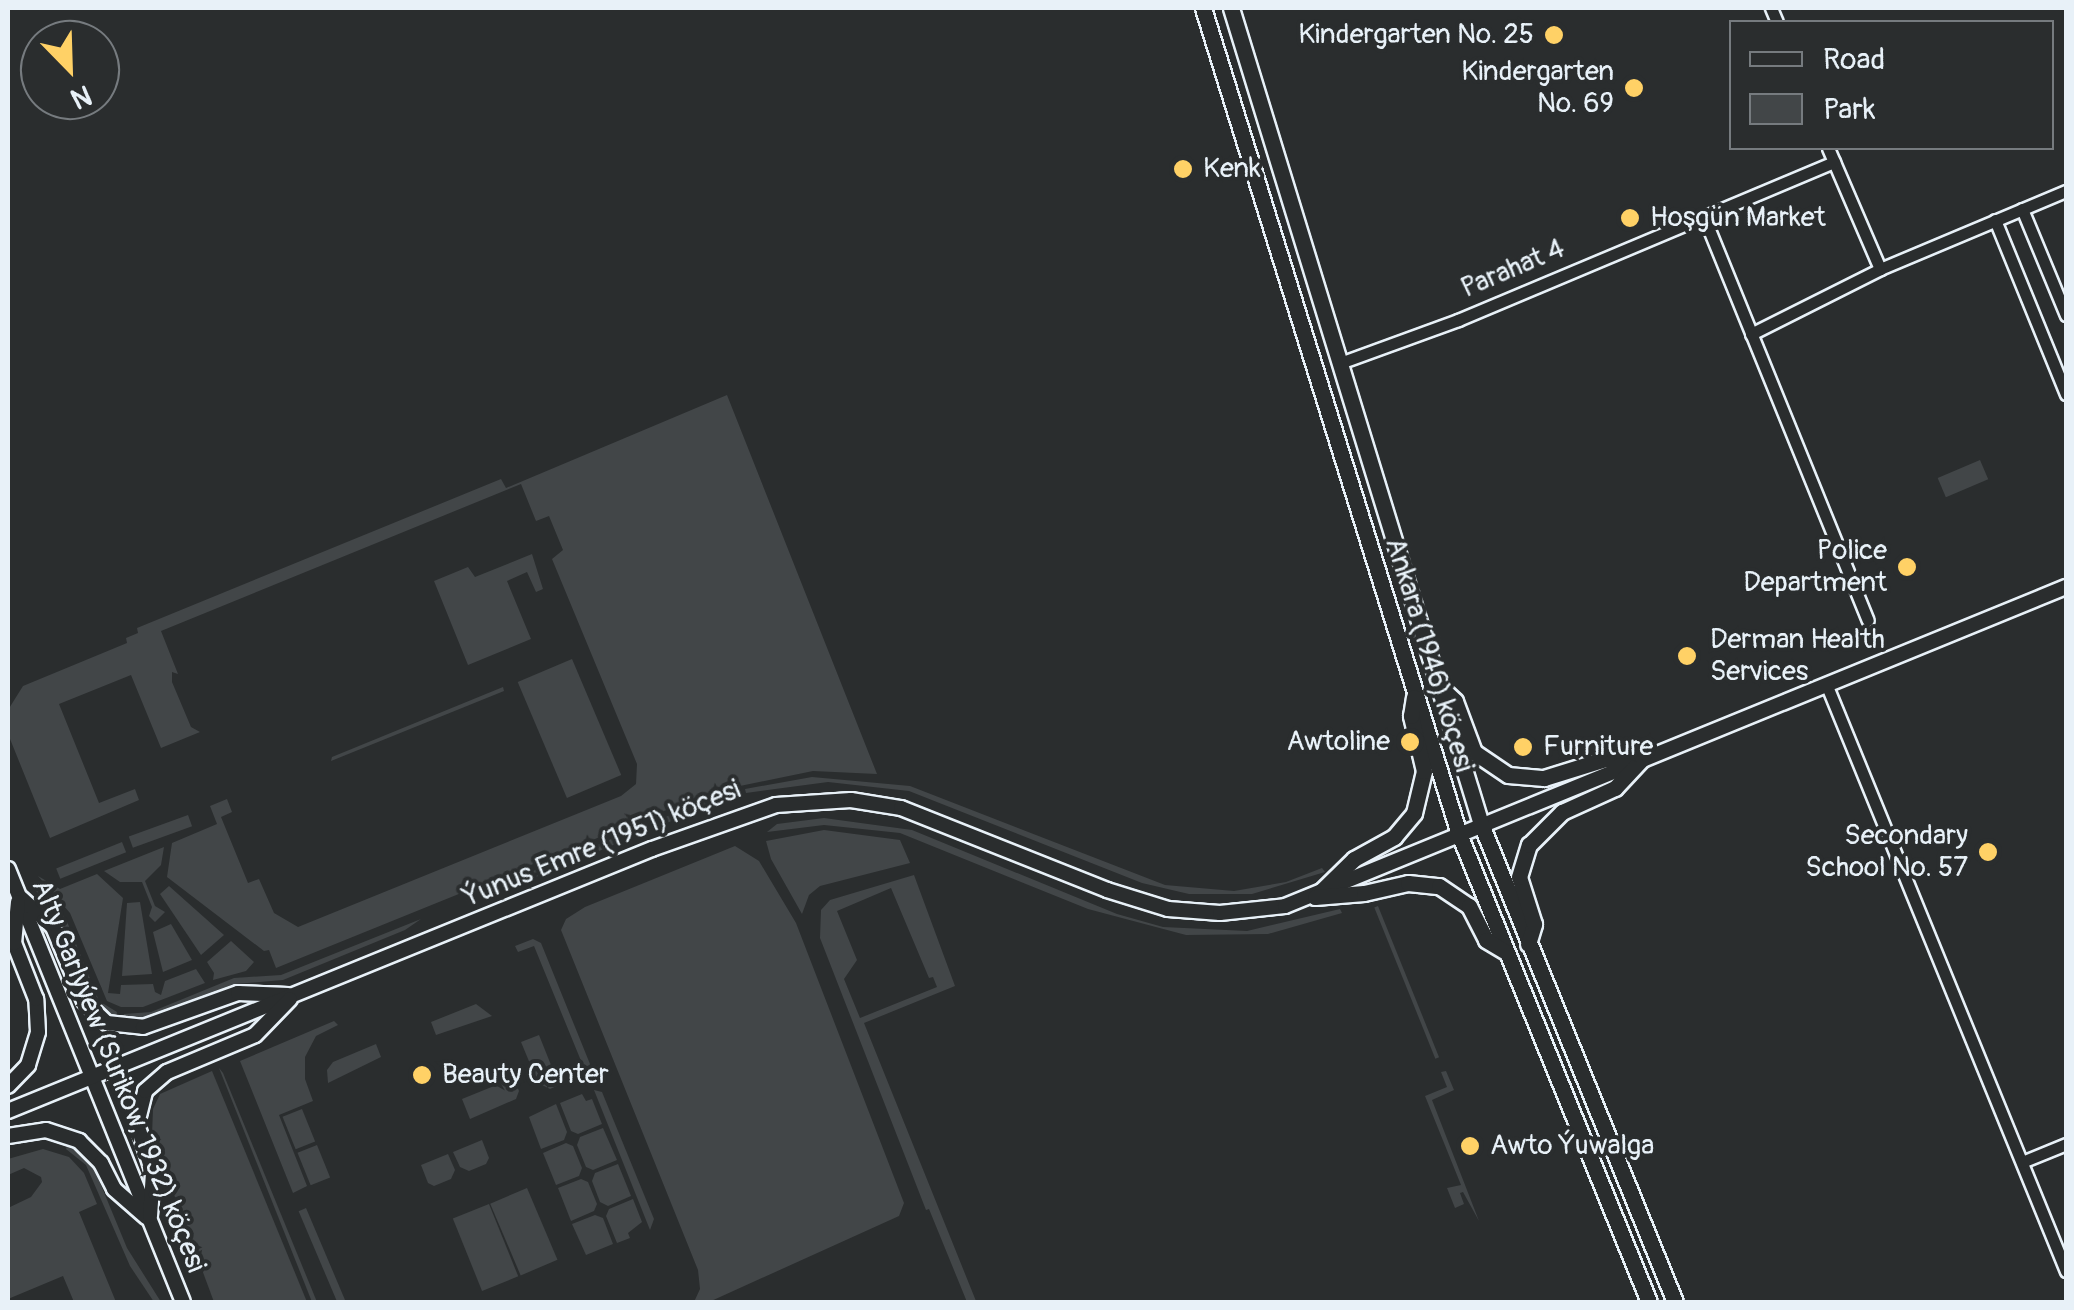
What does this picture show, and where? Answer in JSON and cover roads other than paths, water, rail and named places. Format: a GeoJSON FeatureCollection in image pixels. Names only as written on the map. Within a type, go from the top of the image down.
{"type":"FeatureCollection","features":[{"type":"Feature","properties":{"kind":"main road","name":"Ankara (1946) köçesi"},"geometry":{"type":"LineString","coordinates":[[1203,8],[1459,834],[1649,1302]]}},
{"type":"Feature","properties":{"kind":"main road","name":"Ankara (1946) köçesi"},"geometry":{"type":"LineString","coordinates":[[1231,8],[1481,824],[1674,1302]]}},
{"type":"Feature","properties":{"kind":"main road"},"geometry":{"type":"LineString","coordinates":[[1437,684],[1455,701],[1474,752],[1508,775],[1544,778],[1604,758],[1642,758]]}},
{"type":"Feature","properties":{"kind":"main road"},"geometry":{"type":"LineString","coordinates":[[1315,897],[1354,859],[1394,837],[1414,812],[1424,778],[1411,716],[1415,691]]}},
{"type":"Feature","properties":{"kind":"main road"},"geometry":{"type":"LineString","coordinates":[[1528,944],[1534,924],[1519,877],[1528,845],[1562,812],[1616,788],[1642,758]]}},
{"type":"Feature","properties":{"kind":"main road"},"geometry":{"type":"LineString","coordinates":[[1315,897],[1364,893],[1408,882],[1440,886],[1469,906],[1486,940],[1506,952]]}},
{"type":"Feature","properties":{"kind":"street"},"geometry":{"type":"LineString","coordinates":[[1829,150],[1880,269]]}},
{"type":"Feature","properties":{"kind":"street","name":"Parahat 4"},"geometry":{"type":"LineString","coordinates":[[1340,362],[1458,320],[1834,162]]}},
{"type":"Feature","properties":{"kind":"street"},"geometry":{"type":"LineString","coordinates":[[1751,334],[1880,269],[2066,190]]}},
{"type":"Feature","properties":{"kind":"street"},"geometry":{"type":"LineString","coordinates":[[2022,210],[2066,314]]}},
{"type":"Feature","properties":{"kind":"street"},"geometry":{"type":"LineString","coordinates":[[1704,216],[1868,620]]}},
{"type":"Feature","properties":{"kind":"street"},"geometry":{"type":"LineString","coordinates":[[1995,220],[2066,394]]}},
{"type":"Feature","properties":{"kind":"street","name":"Ýunus Emre (1951) köçesi"},"geometry":{"type":"LineString","coordinates":[[8,1111],[747,812],[811,800],[865,801],[916,812],[1107,890],[1168,909],[1242,912],[1315,897],[1481,824],[2066,587]]}},
{"type":"Feature","properties":{"kind":"street"},"geometry":{"type":"LineString","coordinates":[[1826,686],[2066,1271]]}},
{"type":"Feature","properties":{"kind":"street","name":"Alty Garlyýew (Surikow, 1932) köçesi"},"geometry":{"type":"LineString","coordinates":[[8,869],[183,1302]]}},
{"type":"Feature","properties":{"kind":"street"},"geometry":{"type":"LineString","coordinates":[[18,896],[53,927],[84,1001],[107,1023],[143,1027],[238,993],[294,995]]}},
{"type":"Feature","properties":{"kind":"street"},"geometry":{"type":"LineString","coordinates":[[8,1086],[31,1059],[38,1032],[36,998],[14,943],[18,896]]}},
{"type":"Feature","properties":{"kind":"street"},"geometry":{"type":"LineString","coordinates":[[150,1221],[153,1173],[137,1124],[146,1091],[167,1072],[255,1035],[294,995]]}},
{"type":"Feature","properties":{"kind":"street"},"geometry":{"type":"LineString","coordinates":[[8,1136],[46,1130],[79,1141],[101,1163],[114,1189],[150,1221]]}},
{"type":"Feature","properties":{"kind":"street"},"geometry":{"type":"LineString","coordinates":[[2022,1162],[2066,1144]]}},
{"type":"Feature","properties":{"kind":"place","name":"Kindergarten No. 25"},"geometry":{"type":"Point","coordinates":[1554,35]}},
{"type":"Feature","properties":{"kind":"place","name":"Kindergarten No. 69"},"geometry":{"type":"Point","coordinates":[1634,88]}},
{"type":"Feature","properties":{"kind":"place","name":"Kenk"},"geometry":{"type":"Point","coordinates":[1183,169]}},
{"type":"Feature","properties":{"kind":"place","name":"Hoşgün Market"},"geometry":{"type":"Point","coordinates":[1630,218]}},
{"type":"Feature","properties":{"kind":"place","name":"Police Department"},"geometry":{"type":"Point","coordinates":[1907,567]}},
{"type":"Feature","properties":{"kind":"place","name":"Derman Health Services"},"geometry":{"type":"Point","coordinates":[1687,656]}},
{"type":"Feature","properties":{"kind":"place","name":"Awtoline"},"geometry":{"type":"Point","coordinates":[1410,742]}},
{"type":"Feature","properties":{"kind":"place","name":"Furniture"},"geometry":{"type":"Point","coordinates":[1523,747]}},
{"type":"Feature","properties":{"kind":"place","name":"Secondary School No. 57"},"geometry":{"type":"Point","coordinates":[1988,852]}},
{"type":"Feature","properties":{"kind":"place","name":"Beauty Center"},"geometry":{"type":"Point","coordinates":[422,1075]}},
{"type":"Feature","properties":{"kind":"place","name":"Awto Ýuwalga"},"geometry":{"type":"Point","coordinates":[1470,1146]}}]}
